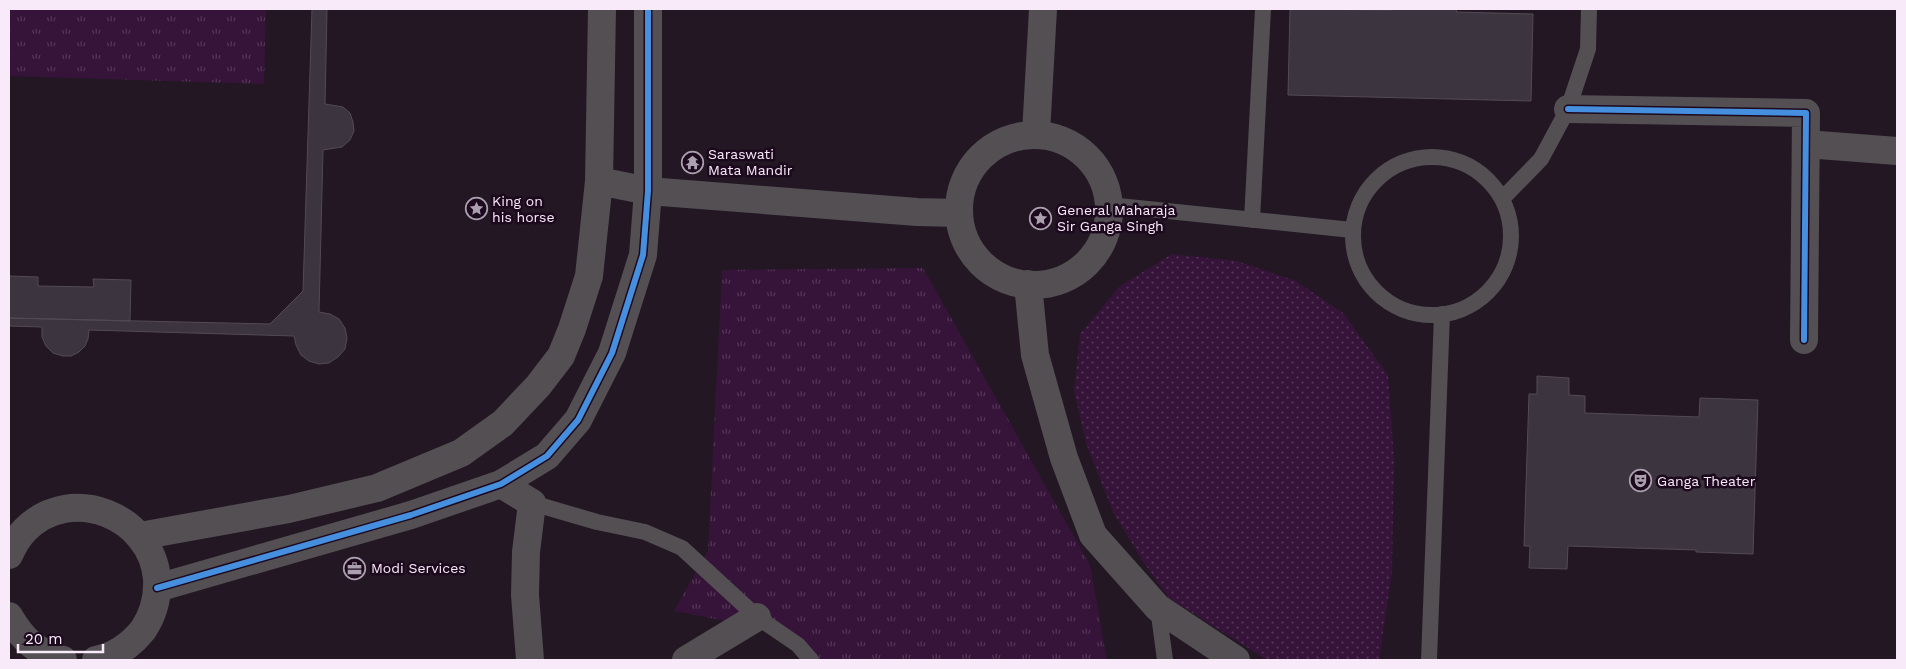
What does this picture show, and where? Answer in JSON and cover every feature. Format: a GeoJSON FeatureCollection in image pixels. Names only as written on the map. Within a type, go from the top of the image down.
{"type":"FeatureCollection","features":[{"type":"Feature","properties":{"kind":"street"},"geometry":{"type":"LineString","coordinates":[[140,536],[289,509],[377,488],[461,453],[503,423],[538,386],[561,356],[590,276],[599,181],[602,9]]}},
{"type":"Feature","properties":{"kind":"street"},"geometry":{"type":"LineString","coordinates":[[157,588],[411,515],[501,484],[547,456],[578,420],[612,353],[643,256],[648,191],[648,9]]}},
{"type":"Feature","properties":{"kind":"street"},"geometry":{"type":"LineString","coordinates":[[1036,133],[1043,9]]}},
{"type":"Feature","properties":{"kind":"street"},"geometry":{"type":"LineString","coordinates":[[1568,109],[1806,113],[1804,340]]}},
{"type":"Feature","properties":{"kind":"street"},"geometry":{"type":"LineString","coordinates":[[1036,133],[1091,157],[1110,196],[1104,244],[1082,270],[1056,284],[1037,286],[991,273],[963,238],[957,213],[962,184],[973,163],[996,143],[1036,133]]}},
{"type":"Feature","properties":{"kind":"street"},"geometry":{"type":"LineString","coordinates":[[1806,144],[1897,151]]}},
{"type":"Feature","properties":{"kind":"street"},"geometry":{"type":"LineString","coordinates":[[599,181],[648,191],[918,212],[957,213]]}},
{"type":"Feature","properties":{"kind":"street"},"geometry":{"type":"LineString","coordinates":[[1028,284],[1035,355],[1064,458],[1093,535],[1158,608],[1236,660]]}},
{"type":"Feature","properties":{"kind":"street"},"geometry":{"type":"LineString","coordinates":[[501,484],[532,504],[526,552],[525,595],[530,660]]}},
{"type":"Feature","properties":{"kind":"street"},"geometry":{"type":"LineString","coordinates":[[9,518],[75,508],[93,509],[111,514],[126,523],[140,536],[150,552],[156,569],[157,588],[154,606],[148,623],[137,638],[122,650],[106,658],[96,660]]}},
{"type":"Feature","properties":{"kind":"street"},"geometry":{"type":"LineString","coordinates":[[9,555],[26,529],[41,518],[57,511]]}},
{"type":"Feature","properties":{"kind":"street"},"geometry":{"type":"LineString","coordinates":[[9,616],[19,633],[32,647],[49,656],[63,660]]}},
{"type":"Feature","properties":{"kind":"street"},"geometry":{"type":"LineString","coordinates":[[686,660],[758,617]]}},
{"type":"Feature","properties":{"kind":"lane"},"geometry":{"type":"LineString","coordinates":[[1252,220],[1263,9]]}},
{"type":"Feature","properties":{"kind":"lane"},"geometry":{"type":"LineString","coordinates":[[1502,199],[1542,159],[1568,109],[1588,48],[1589,9]]}},
{"type":"Feature","properties":{"kind":"lane"},"geometry":{"type":"LineString","coordinates":[[1441,157],[1465,164],[1487,178],[1502,199],[1510,222],[1511,248],[1503,272],[1487,292],[1466,307],[1442,314],[1414,313],[1388,302],[1368,283],[1355,258],[1352,230],[1358,205],[1372,184],[1392,167],[1415,158],[1441,157]]}},
{"type":"Feature","properties":{"kind":"lane"},"geometry":{"type":"LineString","coordinates":[[1109,205],[1352,230]]}},
{"type":"Feature","properties":{"kind":"lane"},"geometry":{"type":"LineString","coordinates":[[1428,660],[1442,314]]}},
{"type":"Feature","properties":{"kind":"lane"},"geometry":{"type":"LineString","coordinates":[[532,504],[597,522],[645,532],[682,548],[758,617],[798,646],[812,660]]}},
{"type":"Feature","properties":{"kind":"lane"},"geometry":{"type":"LineString","coordinates":[[1158,608],[1165,660]]}},
{"type":"Feature","properties":{"kind":"green space"},"geometry":{"type":"Polygon","coordinates":[[[9,9],[266,9],[264,84],[9,76],[9,9]]]}},
{"type":"Feature","properties":{"kind":"green space"},"geometry":{"type":"Polygon","coordinates":[[[1172,254],[1237,261],[1296,281],[1343,313],[1388,375],[1394,459],[1392,572],[1379,660],[1267,660],[1169,598],[1142,560],[1113,512],[1086,443],[1074,391],[1080,334],[1120,286],[1172,254]]]}},
{"type":"Feature","properties":{"kind":"green space"},"geometry":{"type":"Polygon","coordinates":[[[923,268],[1090,565],[1107,660],[802,660],[782,632],[674,611],[708,551],[722,270],[923,268]]]}},
{"type":"Feature","properties":{"kind":"building"},"geometry":{"type":"Polygon","coordinates":[[[312,9],[327,9],[325,104],[343,107],[350,113],[354,131],[350,140],[342,147],[323,150],[319,312],[330,314],[339,319],[345,328],[347,338],[345,349],[338,357],[329,363],[319,364],[309,361],[301,355],[294,336],[89,330],[85,346],[79,352],[71,356],[63,356],[53,353],[46,346],[42,337],[42,327],[9,326],[9,318],[270,324],[303,291],[312,9]]]}},
{"type":"Feature","properties":{"kind":"building"},"geometry":{"type":"Polygon","coordinates":[[[1290,9],[1457,9],[1456,12],[1533,14],[1531,101],[1288,95],[1290,9]]]}},
{"type":"Feature","properties":{"kind":"building"},"geometry":{"type":"Polygon","coordinates":[[[9,276],[38,277],[38,286],[94,287],[93,279],[131,280],[130,321],[9,318],[9,276]]]}},
{"type":"Feature","properties":{"kind":"building","name":"Ganga Theater"},"geometry":{"type":"Polygon","coordinates":[[[1537,376],[1569,378],[1569,395],[1585,396],[1585,413],[1699,417],[1700,398],[1758,400],[1753,554],[1696,552],[1696,550],[1568,546],[1567,569],[1529,568],[1530,546],[1524,546],[1529,394],[1537,394],[1537,376]]]}},
{"type":"Feature","properties":{"kind":"cycle path"},"geometry":{"type":"LineString","coordinates":[[157,588],[411,515],[501,484],[547,456],[578,420],[612,353],[643,255],[648,191],[648,9]]}},
{"type":"Feature","properties":{"kind":"cycle path"},"geometry":{"type":"LineString","coordinates":[[1568,109],[1806,113],[1804,340]]}},
{"type":"Feature","properties":{"kind":"place","name":"Saraswati Mata Mandir"},"geometry":{"type":"Point","coordinates":[692,162]}},
{"type":"Feature","properties":{"kind":"place","name":"King on his horse"},"geometry":{"type":"Point","coordinates":[476,209]}},
{"type":"Feature","properties":{"kind":"place","name":"General Maharaja Sir Ganga Singh"},"geometry":{"type":"Point","coordinates":[1041,218]}},
{"type":"Feature","properties":{"kind":"place","name":"Ganga Theater"},"geometry":{"type":"Point","coordinates":[1641,481]}},
{"type":"Feature","properties":{"kind":"place","name":"Modi Services"},"geometry":{"type":"Point","coordinates":[355,568]}}]}
